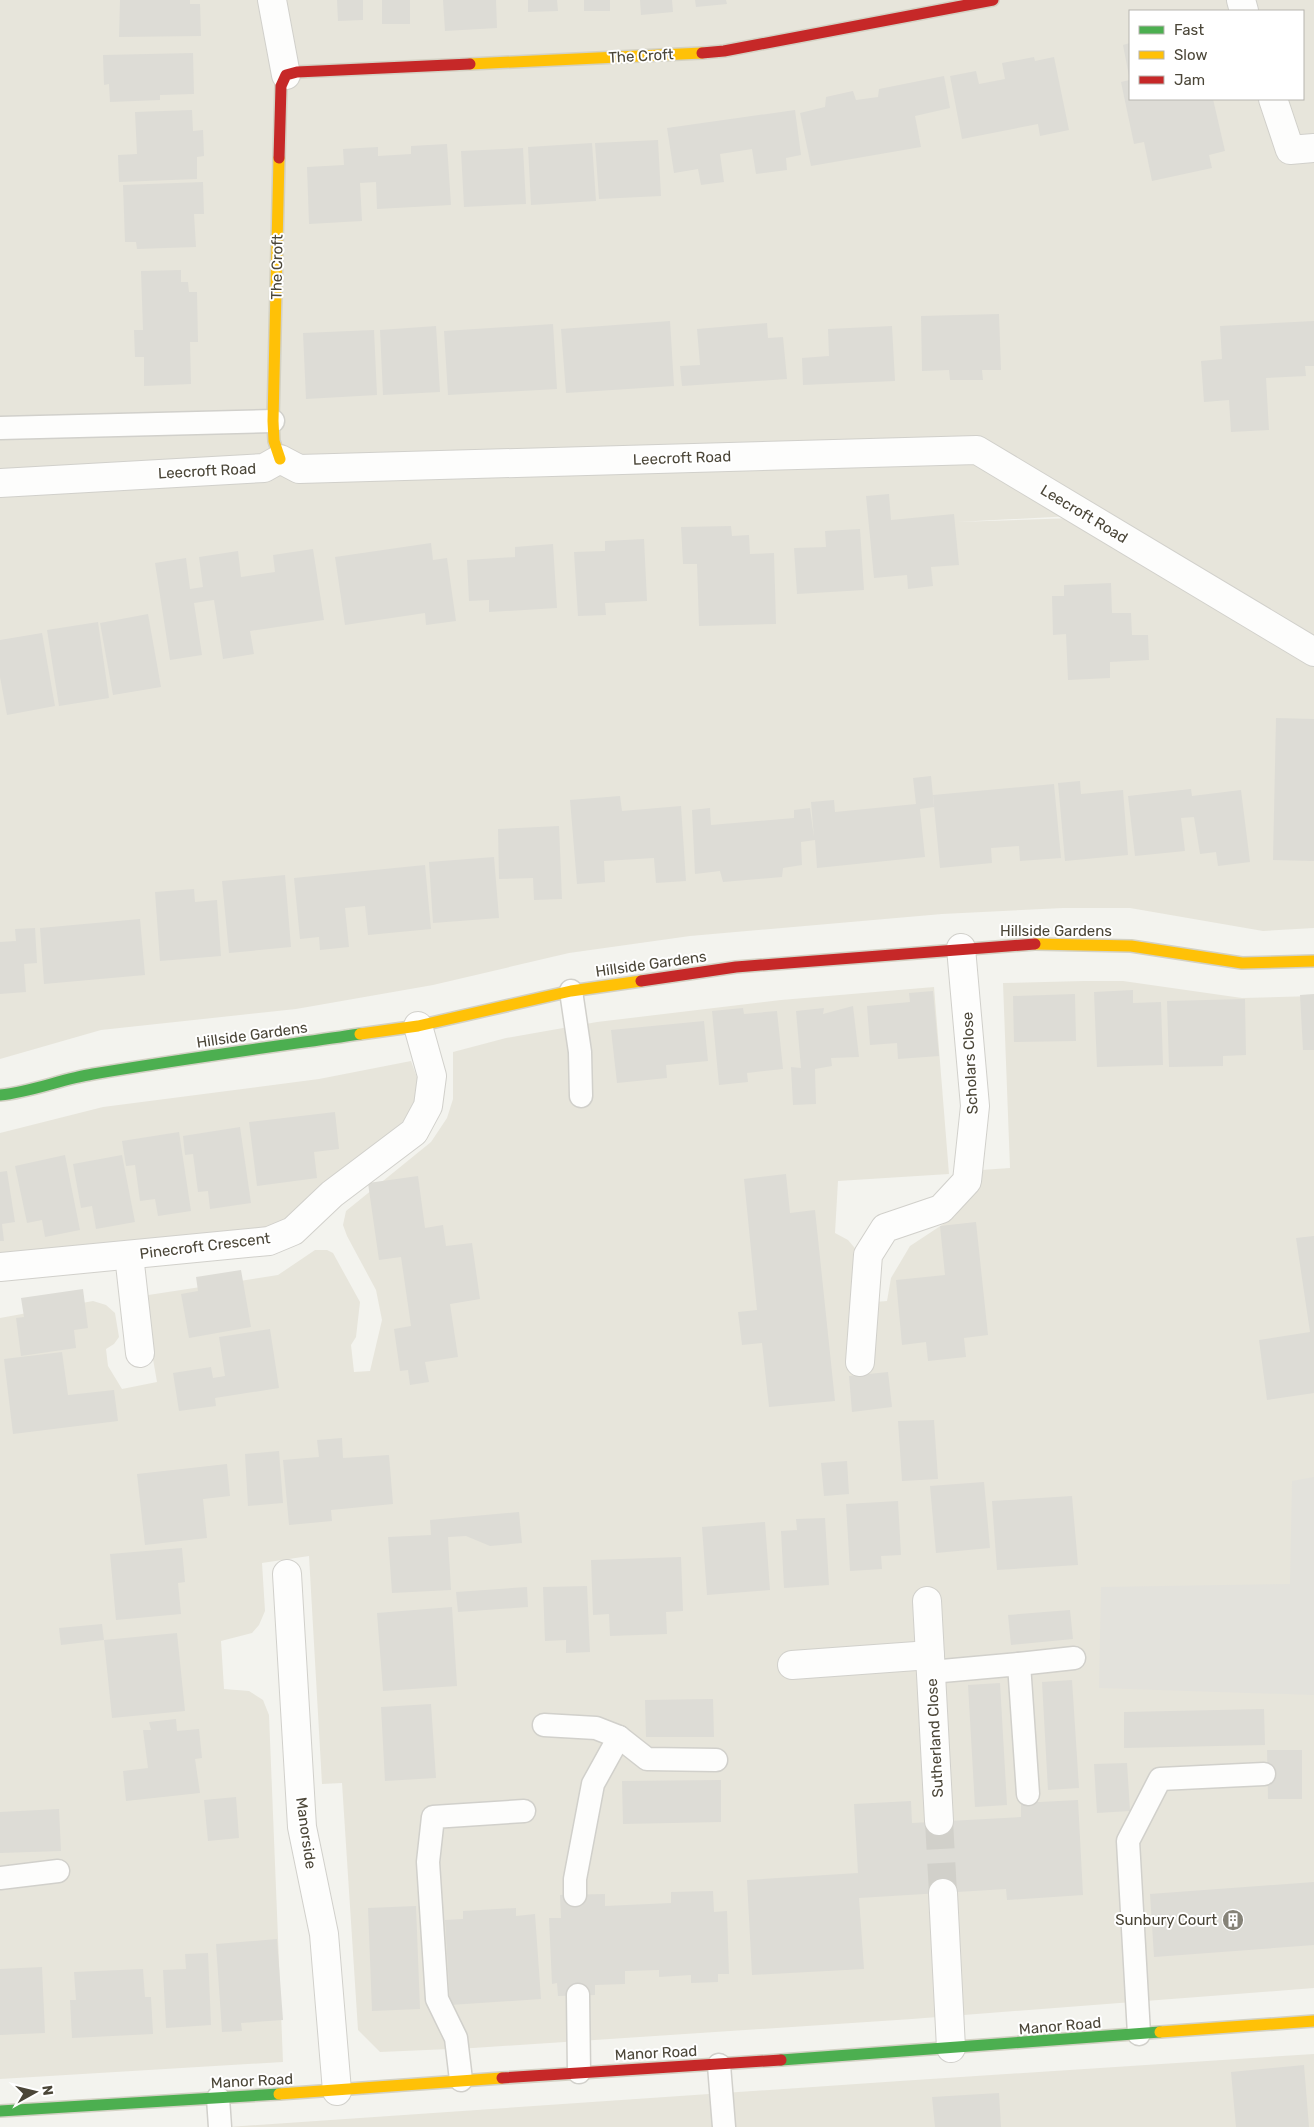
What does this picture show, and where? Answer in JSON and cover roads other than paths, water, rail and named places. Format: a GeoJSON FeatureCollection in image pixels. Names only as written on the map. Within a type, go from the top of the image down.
{"type":"FeatureCollection","features":[{"type":"Feature","properties":{"kind":"street","name":"The Croft"},"geometry":{"type":"LineString","coordinates":[[272,0],[286,75],[281,86],[274,420],[274,441],[280,459]]}},
{"type":"Feature","properties":{"kind":"street","name":"The Croft"},"geometry":{"type":"LineString","coordinates":[[286,75],[297,72],[663,56],[724,51],[993,0]]}},
{"type":"Feature","properties":{"kind":"street"},"geometry":{"type":"LineString","coordinates":[[1273,100],[1290,150],[1314,148]]}},
{"type":"Feature","properties":{"kind":"street","name":"Leecroft Road"},"geometry":{"type":"LineString","coordinates":[[0,483],[264,468],[280,459],[299,469],[977,450],[1314,652]]}},
{"type":"Feature","properties":{"kind":"street","name":"Hillside Gardens"},"geometry":{"type":"LineString","coordinates":[[0,1095],[22,1092],[81,1076],[177,1060],[418,1026],[503,1005],[571,991],[736,967],[961,948],[1032,944],[1131,946],[1242,962],[1314,961]]}},
{"type":"Feature","properties":{"kind":"street","name":"Scholars Close"},"geometry":{"type":"LineString","coordinates":[[860,1362],[868,1255],[885,1228],[941,1210],[967,1180],[975,1106],[961,948]]}},
{"type":"Feature","properties":{"kind":"street","name":"Pinecroft Crescent"},"geometry":{"type":"LineString","coordinates":[[0,1267],[269,1241],[293,1231],[332,1194],[414,1132],[428,1106],[432,1076],[418,1026]]}},
{"type":"Feature","properties":{"kind":"street"},"geometry":{"type":"LineString","coordinates":[[128,1255],[140,1353]]}},
{"type":"Feature","properties":{"kind":"street","name":"Manorside"},"geometry":{"type":"LineString","coordinates":[[287,1574],[302,1827],[324,1934],[337,2091]]}},
{"type":"Feature","properties":{"kind":"street","name":"Sutherland Close"},"geometry":{"type":"LineString","coordinates":[[927,1601],[939,1821]]}},
{"type":"Feature","properties":{"kind":"street"},"geometry":{"type":"LineString","coordinates":[[792,1665],[930,1664]]}},
{"type":"Feature","properties":{"kind":"street"},"geometry":{"type":"LineString","coordinates":[[943,1893],[951,2048]]}},
{"type":"Feature","properties":{"kind":"street","name":"Manor Road"},"geometry":{"type":"LineString","coordinates":[[0,2111],[337,2091],[579,2072],[719,2065],[1314,2021]]}},
{"type":"Feature","properties":{"kind":"lane"},"geometry":{"type":"LineString","coordinates":[[0,428],[274,420]]}},
{"type":"Feature","properties":{"kind":"lane"},"geometry":{"type":"LineString","coordinates":[[571,991],[580,1052],[581,1096]]}},
{"type":"Feature","properties":{"kind":"lane"},"geometry":{"type":"LineString","coordinates":[[930,1664],[1019,1664],[1074,1658]]}},
{"type":"Feature","properties":{"kind":"lane"},"geometry":{"type":"LineString","coordinates":[[1019,1664],[1028,1794]]}},
{"type":"Feature","properties":{"kind":"lane"},"geometry":{"type":"LineString","coordinates":[[544,1725],[596,1728],[619,1737],[647,1759],[716,1760]]}},
{"type":"Feature","properties":{"kind":"lane"},"geometry":{"type":"LineString","coordinates":[[575,1895],[575,1879],[593,1784],[619,1737]]}},
{"type":"Feature","properties":{"kind":"lane"},"geometry":{"type":"LineString","coordinates":[[1139,2034],[1128,1841],[1160,1779],[1264,1774]]}},
{"type":"Feature","properties":{"kind":"lane"},"geometry":{"type":"LineString","coordinates":[[461,2080],[456,2038],[437,1999],[428,1862],[433,1817],[524,1811]]}},
{"type":"Feature","properties":{"kind":"lane"},"geometry":{"type":"LineString","coordinates":[[0,1878],[58,1871]]}},
{"type":"Feature","properties":{"kind":"lane"},"geometry":{"type":"LineString","coordinates":[[578,1996],[579,2072]]}},
{"type":"Feature","properties":{"kind":"lane"},"geometry":{"type":"LineString","coordinates":[[719,2065],[724,2127]]}},
{"type":"Feature","properties":{"kind":"lane"},"geometry":{"type":"LineString","coordinates":[[218,2098],[220,2127]]}},
{"type":"Feature","properties":{"kind":"tunnel"},"geometry":{"type":"LineString","coordinates":[[939,1821],[943,1893]]}},
{"type":"Feature","properties":{"kind":"place","name":"Sunbury Court"},"geometry":{"type":"Point","coordinates":[1233,1920]}}]}
